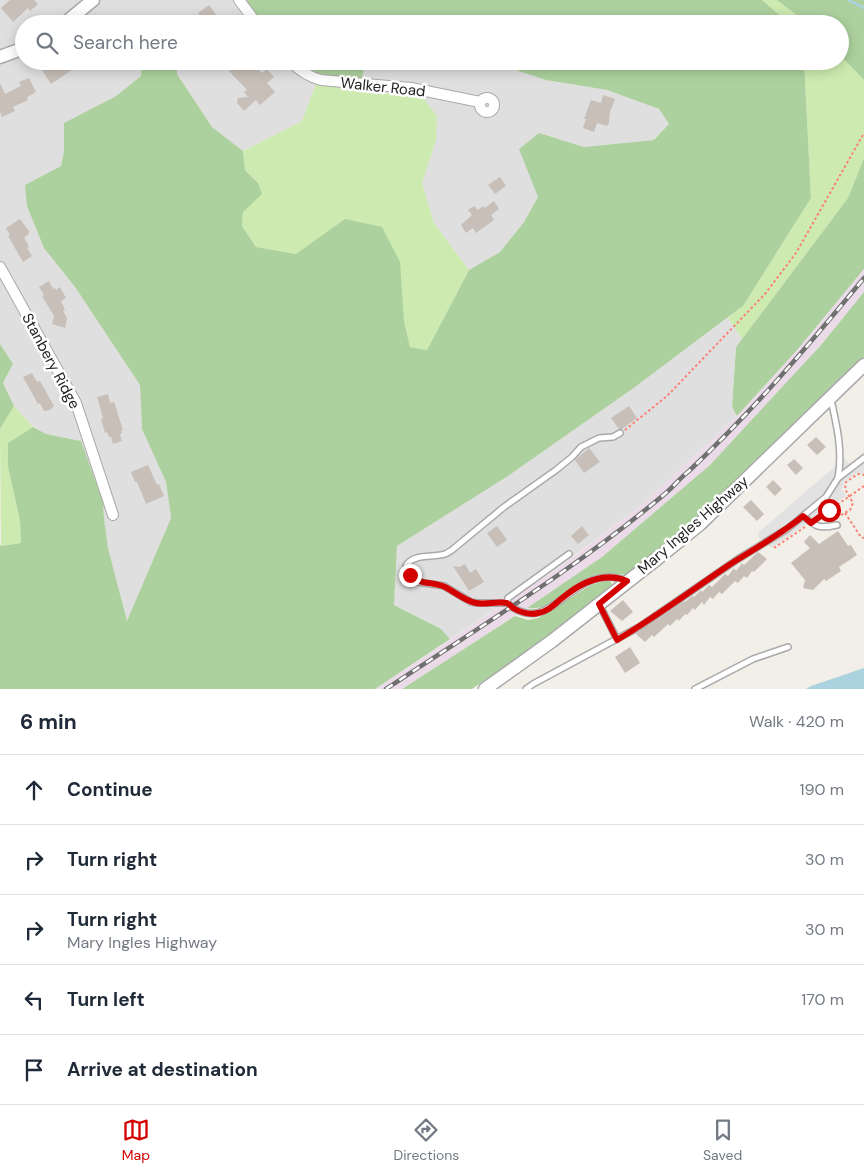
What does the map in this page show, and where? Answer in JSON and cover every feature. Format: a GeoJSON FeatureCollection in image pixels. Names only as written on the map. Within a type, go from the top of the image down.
{"type":"FeatureCollection","features":[{"type":"Feature","properties":{"kind":"street"},"geometry":{"type":"LineString","coordinates":[[75,15],[93,0]]}},
{"type":"Feature","properties":{"kind":"street"},"geometry":{"type":"LineString","coordinates":[[239,0],[250,15]]}},
{"type":"Feature","properties":{"kind":"street"},"geometry":{"type":"LineString","coordinates":[[0,57],[15,51]]}},
{"type":"Feature","properties":{"kind":"street","name":"Walker Road"},"geometry":{"type":"LineString","coordinates":[[300,70],[321,80],[410,88],[480,102]]}},
{"type":"Feature","properties":{"kind":"street","name":"Stanbery Ridge"},"geometry":{"type":"LineString","coordinates":[[0,267],[76,403],[113,515]]}},
{"type":"Feature","properties":{"kind":"street","name":"Mary Ingles Highway"},"geometry":{"type":"LineString","coordinates":[[485,689],[552,641],[700,524],[864,365]]}},
{"type":"Feature","properties":{"kind":"lane"},"geometry":{"type":"LineString","coordinates":[[526,689],[638,627],[738,559],[787,529],[826,497],[838,478],[841,465],[840,444],[830,397]]}},
{"type":"Feature","properties":{"kind":"lane"},"geometry":{"type":"LineString","coordinates":[[620,433],[613,437],[599,438],[581,447],[556,470],[504,507],[452,550],[445,554],[413,559],[406,566],[410,575],[418,582],[444,586],[471,602],[507,603],[520,612],[539,613],[550,609],[580,586],[592,580],[606,577],[627,581]]}},
{"type":"Feature","properties":{"kind":"lane"},"geometry":{"type":"LineString","coordinates":[[838,478],[864,458]]}},
{"type":"Feature","properties":{"kind":"lane"},"geometry":{"type":"LineString","coordinates":[[803,516],[815,526],[825,528],[837,525]]}},
{"type":"Feature","properties":{"kind":"lane"},"geometry":{"type":"LineString","coordinates":[[507,603],[508,598],[520,588],[568,554]]}},
{"type":"Feature","properties":{"kind":"lane"},"geometry":{"type":"LineString","coordinates":[[599,604],[617,640]]}},
{"type":"Feature","properties":{"kind":"lane"},"geometry":{"type":"LineString","coordinates":[[695,689],[753,659],[788,646]]}},
{"type":"Feature","properties":{"kind":"path"},"geometry":{"type":"LineString","coordinates":[[620,433],[667,396],[765,294],[796,253],[864,133]]}},
{"type":"Feature","properties":{"kind":"path"},"geometry":{"type":"LineString","coordinates":[[829,510],[838,517],[845,514],[853,505],[845,489],[846,482],[858,474],[864,475]]}},
{"type":"Feature","properties":{"kind":"path"},"geometry":{"type":"LineString","coordinates":[[774,548],[864,486]]}},
{"type":"Feature","properties":{"kind":"path"},"geometry":{"type":"LineString","coordinates":[[845,514],[860,537],[864,538]]}},
{"type":"Feature","properties":{"kind":"shaded area"},"geometry":{"type":"Polygon","coordinates":[[[0,0],[85,0],[67,15],[15,15],[15,44],[0,50],[0,0]]]}},
{"type":"Feature","properties":{"kind":"shaded area"},"geometry":{"type":"Polygon","coordinates":[[[99,0],[234,0],[245,15],[82,15],[99,0]]]}},
{"type":"Feature","properties":{"kind":"shaded area"},"geometry":{"type":"Polygon","coordinates":[[[15,58],[15,70],[141,70],[141,76],[116,96],[64,123],[64,151],[44,247],[75,287],[140,385],[142,429],[166,482],[171,518],[127,622],[108,548],[103,502],[81,441],[46,434],[33,427],[14,406],[3,383],[13,364],[0,344],[0,64],[15,58]]]}},
{"type":"Feature","properties":{"kind":"shaded area"},"geometry":{"type":"Polygon","coordinates":[[[177,70],[294,70],[300,76],[316,84],[302,121],[243,151],[212,127],[177,74],[177,70]]]}},
{"type":"Feature","properties":{"kind":"shaded area"},"geometry":{"type":"Polygon","coordinates":[[[364,70],[515,70],[546,80],[607,90],[659,109],[669,124],[654,140],[584,147],[539,134],[520,149],[538,197],[524,222],[500,252],[469,270],[434,223],[422,183],[436,140],[423,98],[360,89],[364,70]]]}},
{"type":"Feature","properties":{"kind":"shaded area"},"geometry":{"type":"Polygon","coordinates":[[[864,269],[864,292],[821,345],[710,465],[602,557],[527,608],[402,689],[375,689],[557,569],[643,504],[737,416],[798,349],[864,269]]]}},
{"type":"Feature","properties":{"kind":"shaded area"},"geometry":{"type":"Polygon","coordinates":[[[728,318],[742,339],[736,347],[732,407],[737,416],[643,504],[557,568],[450,639],[441,629],[394,605],[397,546],[508,476],[635,387],[728,318]]]}},
{"type":"Feature","properties":{"kind":"shaded area"},"geometry":{"type":"Polygon","coordinates":[[[864,451],[864,474],[857,473],[845,481],[842,489],[846,496],[772,548],[759,538],[758,533],[844,459],[850,464],[853,463],[864,451]]]}},
{"type":"Feature","properties":{"kind":"green space"},"geometry":{"type":"Polygon","coordinates":[[[245,0],[762,0],[780,15],[256,15],[245,0]]]}},
{"type":"Feature","properties":{"kind":"green space"},"geometry":{"type":"Polygon","coordinates":[[[762,0],[777,0],[796,15],[780,15],[762,0]]]}},
{"type":"Feature","properties":{"kind":"green space"},"geometry":{"type":"Polygon","coordinates":[[[777,0],[864,0],[864,80],[849,64],[849,15],[796,15],[777,0]]]}},
{"type":"Feature","properties":{"kind":"green space"},"geometry":{"type":"Polygon","coordinates":[[[849,64],[864,80],[864,158],[848,198],[742,339],[728,318],[743,306],[811,198],[804,70],[849,70],[849,64]]]}},
{"type":"Feature","properties":{"kind":"green space"},"geometry":{"type":"Polygon","coordinates":[[[141,70],[177,70],[177,74],[212,127],[243,151],[245,170],[258,183],[262,194],[243,212],[242,226],[256,247],[296,254],[345,219],[382,227],[400,262],[404,321],[410,347],[427,350],[469,270],[500,252],[524,222],[538,197],[519,149],[539,133],[584,147],[654,140],[669,124],[659,109],[607,90],[546,80],[515,70],[804,70],[811,198],[743,306],[635,387],[508,476],[397,546],[394,605],[441,629],[450,639],[375,689],[0,689],[0,545],[21,543],[20,521],[8,467],[8,443],[33,427],[46,434],[81,441],[103,502],[108,548],[127,621],[171,518],[166,482],[142,429],[140,385],[75,287],[44,248],[27,206],[25,185],[61,166],[64,151],[64,123],[116,96],[141,76],[141,70]]]}},
{"type":"Feature","properties":{"kind":"green space"},"geometry":{"type":"Polygon","coordinates":[[[309,70],[364,70],[362,78],[336,76],[309,70]]]}},
{"type":"Feature","properties":{"kind":"green space"},"geometry":{"type":"Polygon","coordinates":[[[316,84],[423,98],[437,116],[436,140],[422,183],[434,223],[469,270],[427,350],[410,347],[404,321],[315,242],[296,254],[256,247],[242,226],[243,212],[258,183],[245,170],[243,151],[302,121],[316,84]]]}},
{"type":"Feature","properties":{"kind":"green space"},"geometry":{"type":"Polygon","coordinates":[[[864,158],[864,269],[798,349],[737,416],[732,407],[736,347],[848,198],[864,158]]]}},
{"type":"Feature","properties":{"kind":"green space"},"geometry":{"type":"Polygon","coordinates":[[[864,292],[864,357],[699,516],[627,575],[607,573],[595,575],[546,606],[527,608],[602,557],[710,465],[821,345],[864,292]]]}},
{"type":"Feature","properties":{"kind":"green space"},"geometry":{"type":"Polygon","coordinates":[[[0,344],[13,364],[3,383],[14,406],[0,429],[0,344]]]}},
{"type":"Feature","properties":{"kind":"green space"},"geometry":{"type":"Polygon","coordinates":[[[14,406],[33,427],[8,443],[8,467],[20,521],[21,543],[1,546],[0,429],[14,406]]]}},
{"type":"Feature","properties":{"kind":"green space"},"geometry":{"type":"Polygon","coordinates":[[[607,580],[612,585],[537,644],[472,689],[402,689],[515,616],[528,620],[538,618],[591,585],[607,580]]]}},
{"type":"Feature","properties":{"kind":"water"},"geometry":{"type":"Polygon","coordinates":[[[864,668],[864,689],[806,689],[811,686],[864,668]]]}},
{"type":"Feature","properties":{"kind":"building"},"geometry":{"type":"Polygon","coordinates":[[[10,0],[34,0],[38,4],[30,11],[28,8],[20,15],[15,15],[13,22],[1,8],[10,0]]]}},
{"type":"Feature","properties":{"kind":"building"},"geometry":{"type":"Polygon","coordinates":[[[209,5],[216,15],[199,15],[198,13],[209,5]]]}},
{"type":"Feature","properties":{"kind":"building"},"geometry":{"type":"Polygon","coordinates":[[[42,70],[72,70],[51,84],[42,70]]]}},
{"type":"Feature","properties":{"kind":"building"},"geometry":{"type":"Polygon","coordinates":[[[259,70],[262,73],[268,70],[274,77],[267,83],[275,92],[260,105],[256,100],[244,111],[237,103],[238,98],[248,97],[244,92],[247,90],[229,71],[259,70]]]}},
{"type":"Feature","properties":{"kind":"building"},"geometry":{"type":"Polygon","coordinates":[[[29,78],[36,92],[27,97],[28,100],[13,107],[15,111],[2,117],[0,112],[0,83],[5,94],[21,86],[19,82],[29,78]]]}},
{"type":"Feature","properties":{"kind":"building"},"geometry":{"type":"Polygon","coordinates":[[[603,95],[615,99],[610,112],[609,123],[607,126],[597,123],[594,132],[583,128],[586,119],[584,119],[591,100],[601,103],[603,95]]]}},
{"type":"Feature","properties":{"kind":"building"},"geometry":{"type":"Polygon","coordinates":[[[500,177],[506,186],[495,194],[488,185],[500,177]]]}},
{"type":"Feature","properties":{"kind":"building"},"geometry":{"type":"Polygon","coordinates":[[[494,201],[499,209],[491,215],[494,220],[476,233],[473,228],[466,233],[461,225],[472,215],[468,210],[474,206],[478,210],[484,206],[485,208],[494,201]]]}},
{"type":"Feature","properties":{"kind":"building"},"geometry":{"type":"Polygon","coordinates":[[[20,219],[29,231],[28,235],[24,237],[29,247],[27,248],[32,256],[23,262],[8,236],[10,235],[6,228],[20,219]]]}},
{"type":"Feature","properties":{"kind":"building"},"geometry":{"type":"Polygon","coordinates":[[[49,281],[53,289],[55,288],[56,290],[60,287],[66,298],[61,301],[67,318],[65,328],[52,324],[54,316],[42,296],[44,295],[39,287],[49,281]]]}},
{"type":"Feature","properties":{"kind":"building"},"geometry":{"type":"Polygon","coordinates":[[[32,373],[37,382],[40,381],[54,406],[50,410],[44,411],[40,403],[38,404],[23,377],[32,373]]]}},
{"type":"Feature","properties":{"kind":"building"},"geometry":{"type":"Polygon","coordinates":[[[108,394],[110,403],[114,402],[123,430],[120,434],[122,441],[113,444],[111,437],[109,437],[107,432],[105,433],[97,397],[108,394]]]}},
{"type":"Feature","properties":{"kind":"building"},"geometry":{"type":"Polygon","coordinates":[[[629,406],[637,418],[622,429],[619,429],[611,418],[629,406]]]}},
{"type":"Feature","properties":{"kind":"building"},"geometry":{"type":"Polygon","coordinates":[[[816,437],[826,447],[817,455],[807,445],[816,437]]]}},
{"type":"Feature","properties":{"kind":"building"},"geometry":{"type":"Polygon","coordinates":[[[589,448],[600,462],[584,473],[575,460],[589,448]]]}},
{"type":"Feature","properties":{"kind":"building"},"geometry":{"type":"Polygon","coordinates":[[[794,459],[803,468],[796,475],[787,465],[794,459]]]}},
{"type":"Feature","properties":{"kind":"building"},"geometry":{"type":"Polygon","coordinates":[[[148,465],[164,496],[146,504],[131,472],[148,465]]]}},
{"type":"Feature","properties":{"kind":"building"},"geometry":{"type":"Polygon","coordinates":[[[773,480],[782,489],[775,496],[766,487],[773,480]]]}},
{"type":"Feature","properties":{"kind":"building"},"geometry":{"type":"Polygon","coordinates":[[[751,500],[764,514],[757,521],[743,507],[751,500]]]}},
{"type":"Feature","properties":{"kind":"building"},"geometry":{"type":"Polygon","coordinates":[[[497,526],[507,540],[497,547],[487,533],[497,526]]]}},
{"type":"Feature","properties":{"kind":"building"},"geometry":{"type":"Polygon","coordinates":[[[582,526],[589,535],[578,544],[571,536],[582,526]]]}},
{"type":"Feature","properties":{"kind":"building"},"geometry":{"type":"Polygon","coordinates":[[[838,531],[848,546],[851,545],[857,555],[839,567],[841,571],[826,581],[824,579],[813,590],[803,588],[805,580],[791,563],[810,548],[804,542],[810,535],[819,544],[838,531]]]}},
{"type":"Feature","properties":{"kind":"building"},"geometry":{"type":"Polygon","coordinates":[[[758,552],[767,559],[754,572],[752,571],[747,578],[744,576],[738,583],[735,581],[722,594],[719,592],[713,599],[710,597],[704,605],[702,602],[695,610],[693,608],[687,615],[685,614],[679,621],[677,619],[670,626],[668,624],[654,637],[652,635],[645,642],[636,634],[684,601],[692,596],[694,597],[701,590],[702,592],[709,585],[712,587],[725,574],[728,576],[734,568],[736,571],[742,563],[744,565],[758,552]]]}},
{"type":"Feature","properties":{"kind":"building"},"geometry":{"type":"Polygon","coordinates":[[[465,564],[470,573],[476,569],[484,582],[469,591],[453,566],[460,567],[465,564]]]}},
{"type":"Feature","properties":{"kind":"building"},"geometry":{"type":"Polygon","coordinates":[[[623,600],[633,612],[622,621],[610,611],[623,600]]]}},
{"type":"Feature","properties":{"kind":"building"},"geometry":{"type":"Polygon","coordinates":[[[630,647],[640,663],[625,673],[615,657],[630,647]]]}},
{"type":"Feature","properties":{"kind":"waterway"},"geometry":{"type":"LineString","coordinates":[[848,0],[864,8]]}},
{"type":"Feature","properties":{"kind":"railway"},"geometry":{"type":"LineString","coordinates":[[386,689],[565,570],[667,492],[758,401],[864,278]]}},
{"type":"Feature","properties":{"kind":"route"},"geometry":{"type":"LineString","coordinates":[[410,575],[418,582],[444,586],[471,602],[507,603],[520,612],[529,614],[550,609],[564,596],[592,580],[606,577],[619,578],[627,581],[599,604],[617,640],[738,559],[787,529],[803,516],[811,523],[829,510]]}}]}
